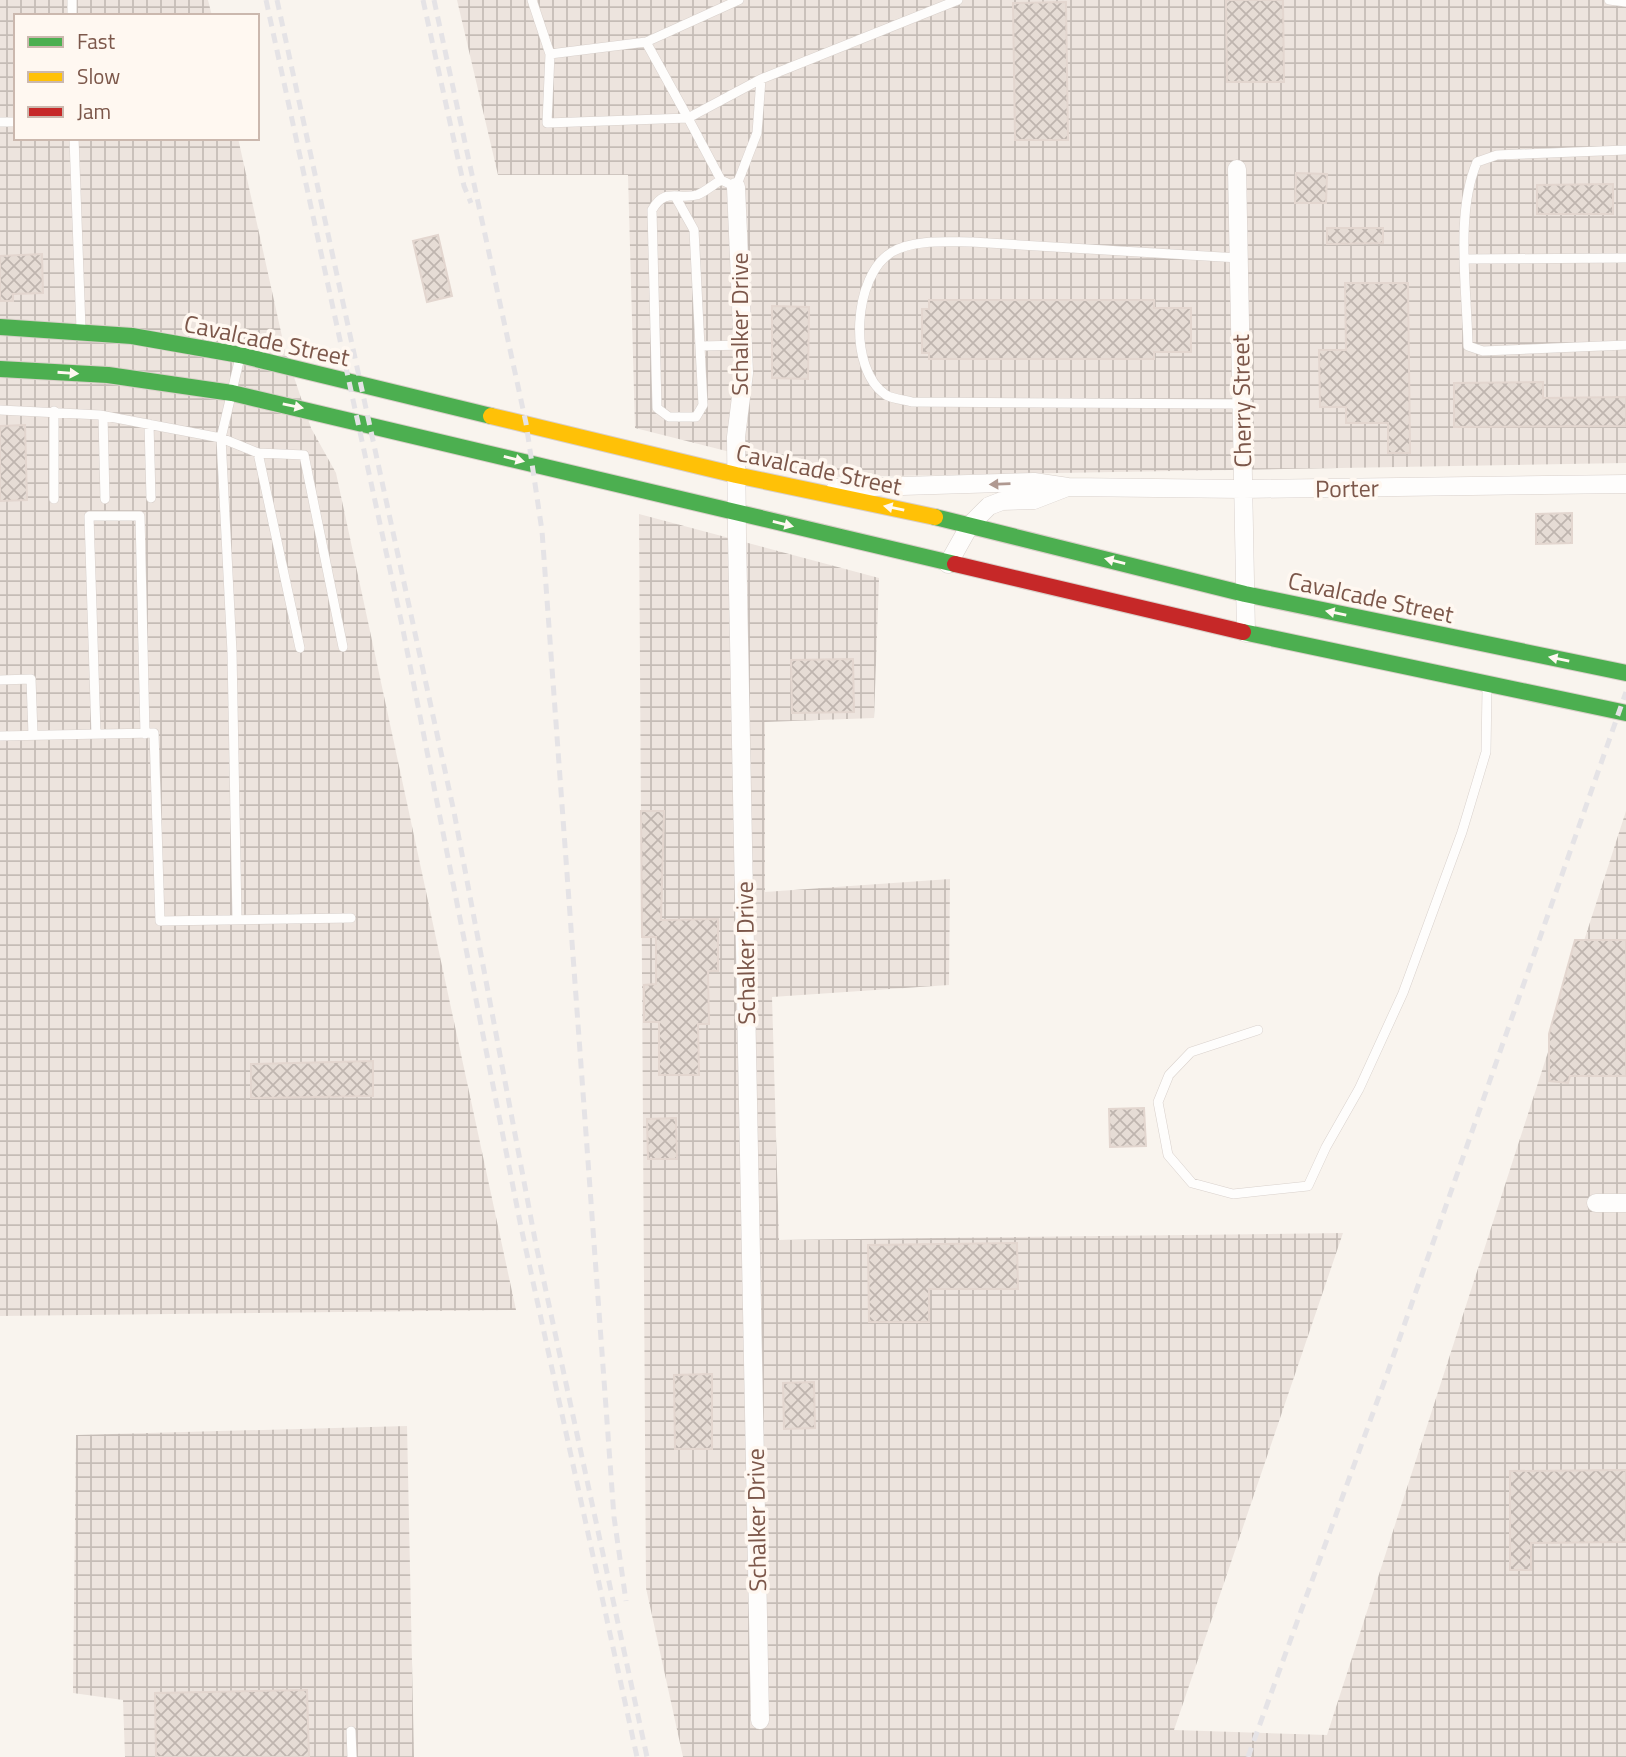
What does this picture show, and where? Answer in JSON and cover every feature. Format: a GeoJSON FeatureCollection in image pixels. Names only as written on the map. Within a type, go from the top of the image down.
{"type":"FeatureCollection","features":[{"type":"Feature","properties":{"kind":"main road","name":"Cavalcade Street"},"geometry":{"type":"LineString","coordinates":[[0,327],[81,331],[145,338],[240,355],[737,513],[1246,633],[1626,713]]}},
{"type":"Feature","properties":{"kind":"main road","name":"Cavalcade Street"},"geometry":{"type":"LineString","coordinates":[[0,369],[108,375],[463,427],[736,475],[970,525],[1245,594],[1626,673]]}},
{"type":"Feature","properties":{"kind":"street","name":"Cherry Street"},"geometry":{"type":"LineString","coordinates":[[1237,169],[1246,633]]}},
{"type":"Feature","properties":{"kind":"street","name":"Schalker Drive"},"geometry":{"type":"LineString","coordinates":[[729,183],[743,345],[736,475],[760,1720]]}},
{"type":"Feature","properties":{"kind":"street","name":"Porter"},"geometry":{"type":"LineString","coordinates":[[798,488],[882,488],[1034,482],[1068,487],[1243,489],[1626,484]]}},
{"type":"Feature","properties":{"kind":"street","name":"Porter"},"geometry":{"type":"LineString","coordinates":[[948,564],[970,525],[989,506],[1002,501],[1034,500],[1068,487]]}},
{"type":"Feature","properties":{"kind":"street"},"geometry":{"type":"LineString","coordinates":[[1596,1203],[1626,1203]]}},
{"type":"Feature","properties":{"kind":"lane"},"geometry":{"type":"LineString","coordinates":[[532,0],[550,54],[547,123],[688,118],[761,79],[958,0]]}},
{"type":"Feature","properties":{"kind":"lane"},"geometry":{"type":"LineString","coordinates":[[550,54],[646,42],[738,0]]}},
{"type":"Feature","properties":{"kind":"lane"},"geometry":{"type":"LineString","coordinates":[[1609,0],[1626,2]]}},
{"type":"Feature","properties":{"kind":"lane"},"geometry":{"type":"LineString","coordinates":[[646,42],[688,118],[729,183]]}},
{"type":"Feature","properties":{"kind":"lane"},"geometry":{"type":"LineString","coordinates":[[675,196],[694,230],[702,412],[696,417],[668,417],[657,408],[652,210],[658,200],[675,196],[697,195],[729,183],[757,133],[761,79]]}},
{"type":"Feature","properties":{"kind":"lane"},"geometry":{"type":"LineString","coordinates":[[75,140],[81,331]]}},
{"type":"Feature","properties":{"kind":"lane"},"geometry":{"type":"LineString","coordinates":[[1626,150],[1497,155],[1477,162],[1469,179],[1465,208],[1468,346],[1483,351],[1626,345]]}},
{"type":"Feature","properties":{"kind":"lane"},"geometry":{"type":"LineString","coordinates":[[1239,258],[972,242],[928,243],[893,252],[873,270],[862,298],[860,330],[862,355],[871,378],[887,395],[912,402],[1241,404]]}},
{"type":"Feature","properties":{"kind":"lane"},"geometry":{"type":"LineString","coordinates":[[1466,259],[1626,258]]}},
{"type":"Feature","properties":{"kind":"lane"},"geometry":{"type":"LineString","coordinates":[[701,346],[743,345]]}},
{"type":"Feature","properties":{"kind":"lane"},"geometry":{"type":"LineString","coordinates":[[237,920],[232,652],[222,438],[240,355]]}},
{"type":"Feature","properties":{"kind":"lane"},"geometry":{"type":"LineString","coordinates":[[0,411],[54,411],[103,416],[222,438],[258,453],[304,455],[343,646]]}},
{"type":"Feature","properties":{"kind":"lane"},"geometry":{"type":"LineString","coordinates":[[54,411],[54,499]]}},
{"type":"Feature","properties":{"kind":"lane"},"geometry":{"type":"LineString","coordinates":[[103,416],[105,499]]}},
{"type":"Feature","properties":{"kind":"lane"},"geometry":{"type":"LineString","coordinates":[[149,424],[151,498]]}},
{"type":"Feature","properties":{"kind":"lane"},"geometry":{"type":"LineString","coordinates":[[258,453],[300,648]]}},
{"type":"Feature","properties":{"kind":"lane"},"geometry":{"type":"LineString","coordinates":[[96,734],[89,516],[140,516],[145,734]]}},
{"type":"Feature","properties":{"kind":"lane"},"geometry":{"type":"LineString","coordinates":[[0,680],[31,679],[33,735]]}},
{"type":"Feature","properties":{"kind":"lane"},"geometry":{"type":"LineString","coordinates":[[1258,1030],[1191,1052],[1169,1075],[1165,1084],[1158,1102],[1168,1155],[1192,1183],[1233,1194],[1308,1186],[1326,1147],[1359,1089],[1404,993],[1457,844],[1486,752],[1487,683]]}},
{"type":"Feature","properties":{"kind":"lane"},"geometry":{"type":"LineString","coordinates":[[0,736],[154,733],[160,921],[351,918]]}},
{"type":"Feature","properties":{"kind":"lane"},"geometry":{"type":"LineString","coordinates":[[351,1731],[352,1757]]}},
{"type":"Feature","properties":{"kind":"shaded area"},"geometry":{"type":"Polygon","coordinates":[[[0,0],[208,0],[212,14],[14,14],[14,140],[238,140],[285,350],[311,428],[336,473],[516,1310],[0,1316],[0,0]]]}},
{"type":"Feature","properties":{"kind":"shaded area"},"geometry":{"type":"Polygon","coordinates":[[[457,0],[1626,0],[1626,463],[829,477],[635,428],[628,175],[498,175],[457,0]]]}},
{"type":"Feature","properties":{"kind":"shaded area"},"geometry":{"type":"Polygon","coordinates":[[[639,514],[879,578],[874,718],[765,722],[765,892],[950,879],[949,985],[772,997],[779,1240],[1343,1233],[1174,1730],[1327,1735],[1626,811],[1626,1757],[683,1757],[646,1588],[639,514]]]}},
{"type":"Feature","properties":{"kind":"shaded area"},"geometry":{"type":"Polygon","coordinates":[[[407,1426],[414,1757],[125,1757],[123,1700],[73,1693],[76,1435],[407,1426]]]}},
{"type":"Feature","properties":{"kind":"building"},"geometry":{"type":"Polygon","coordinates":[[[1226,0],[1283,0],[1284,82],[1227,82],[1226,0]]]}},
{"type":"Feature","properties":{"kind":"building"},"geometry":{"type":"Polygon","coordinates":[[[1066,2],[1068,140],[1015,140],[1013,3],[1066,2]]]}},
{"type":"Feature","properties":{"kind":"building"},"geometry":{"type":"Polygon","coordinates":[[[1296,173],[1327,174],[1326,203],[1295,203],[1296,173]]]}},
{"type":"Feature","properties":{"kind":"building"},"geometry":{"type":"Polygon","coordinates":[[[1613,184],[1613,214],[1537,214],[1537,185],[1613,184]]]}},
{"type":"Feature","properties":{"kind":"building"},"geometry":{"type":"Polygon","coordinates":[[[1327,228],[1383,228],[1383,243],[1327,244],[1327,228]]]}},
{"type":"Feature","properties":{"kind":"building"},"geometry":{"type":"Polygon","coordinates":[[[438,235],[452,296],[427,302],[413,241],[438,235]]]}},
{"type":"Feature","properties":{"kind":"building"},"geometry":{"type":"Polygon","coordinates":[[[42,254],[43,293],[13,294],[13,301],[0,301],[0,256],[42,254]]]}},
{"type":"Feature","properties":{"kind":"building"},"geometry":{"type":"Polygon","coordinates":[[[1345,283],[1408,283],[1410,453],[1388,453],[1388,423],[1346,423],[1346,407],[1320,407],[1319,350],[1346,350],[1345,283]]]}},
{"type":"Feature","properties":{"kind":"building"},"geometry":{"type":"Polygon","coordinates":[[[929,300],[1154,300],[1154,308],[1191,308],[1191,352],[1154,352],[1154,359],[929,359],[929,353],[922,353],[922,309],[929,309],[929,300]]]}},
{"type":"Feature","properties":{"kind":"building"},"geometry":{"type":"Polygon","coordinates":[[[772,306],[809,307],[808,379],[772,378],[772,306]]]}},
{"type":"Feature","properties":{"kind":"building"},"geometry":{"type":"Polygon","coordinates":[[[1543,382],[1543,398],[1626,397],[1626,426],[1454,427],[1454,383],[1543,382]]]}},
{"type":"Feature","properties":{"kind":"building"},"geometry":{"type":"Polygon","coordinates":[[[25,425],[27,500],[0,501],[0,426],[25,425]]]}},
{"type":"Feature","properties":{"kind":"building"},"geometry":{"type":"Polygon","coordinates":[[[1572,513],[1572,543],[1536,544],[1536,514],[1572,513]]]}},
{"type":"Feature","properties":{"kind":"building"},"geometry":{"type":"Polygon","coordinates":[[[853,659],[854,712],[792,713],[791,660],[853,659]]]}},
{"type":"Feature","properties":{"kind":"building"},"geometry":{"type":"Polygon","coordinates":[[[641,811],[664,811],[661,920],[718,919],[718,971],[708,971],[709,1024],[698,1024],[699,1075],[659,1075],[659,1022],[644,1022],[644,985],[656,984],[656,937],[642,937],[641,811]]]}},
{"type":"Feature","properties":{"kind":"building"},"geometry":{"type":"Polygon","coordinates":[[[1575,940],[1626,940],[1626,1076],[1570,1076],[1568,1083],[1549,1081],[1549,1034],[1575,940]]]}},
{"type":"Feature","properties":{"kind":"building"},"geometry":{"type":"Polygon","coordinates":[[[373,1061],[373,1096],[251,1098],[251,1064],[373,1061]]]}},
{"type":"Feature","properties":{"kind":"building"},"geometry":{"type":"Polygon","coordinates":[[[1144,1108],[1146,1146],[1110,1147],[1109,1109],[1144,1108]]]}},
{"type":"Feature","properties":{"kind":"building"},"geometry":{"type":"Polygon","coordinates":[[[676,1118],[677,1159],[648,1159],[647,1119],[676,1118]]]}},
{"type":"Feature","properties":{"kind":"building"},"geometry":{"type":"Polygon","coordinates":[[[1017,1243],[1018,1289],[929,1289],[929,1322],[869,1322],[868,1245],[1017,1243]]]}},
{"type":"Feature","properties":{"kind":"building"},"geometry":{"type":"Polygon","coordinates":[[[712,1374],[712,1449],[675,1449],[674,1375],[712,1374]]]}},
{"type":"Feature","properties":{"kind":"building"},"geometry":{"type":"Polygon","coordinates":[[[814,1382],[815,1428],[784,1429],[783,1383],[814,1382]]]}},
{"type":"Feature","properties":{"kind":"building"},"geometry":{"type":"Polygon","coordinates":[[[1626,1470],[1626,1542],[1531,1543],[1531,1570],[1510,1570],[1510,1471],[1626,1470]]]}},
{"type":"Feature","properties":{"kind":"building"},"geometry":{"type":"Polygon","coordinates":[[[307,1690],[309,1757],[156,1757],[155,1693],[307,1690]]]}},
{"type":"Feature","properties":{"kind":"railway"},"geometry":{"type":"LineString","coordinates":[[266,0],[402,625],[521,1227],[637,1757]]}},
{"type":"Feature","properties":{"kind":"railway"},"geometry":{"type":"LineString","coordinates":[[277,0],[454,812],[536,1245],[647,1757]]}},
{"type":"Feature","properties":{"kind":"railway"},"geometry":{"type":"LineString","coordinates":[[423,0],[464,186],[471,203]]}},
{"type":"Feature","properties":{"kind":"railway"},"geometry":{"type":"LineString","coordinates":[[434,0],[526,423],[542,531],[614,1517],[626,1601]]}},
{"type":"Feature","properties":{"kind":"railway"},"geometry":{"type":"LineString","coordinates":[[1248,1757],[1386,1377],[1626,692]]}},
{"type":"Feature","properties":{"kind":"traffic: fast"},"geometry":{"type":"LineString","coordinates":[[0,327],[132,336],[240,355],[491,416]]}},
{"type":"Feature","properties":{"kind":"traffic: fast"},"geometry":{"type":"LineString","coordinates":[[0,369],[108,375],[232,393],[955,564]]}},
{"type":"Feature","properties":{"kind":"traffic: fast"},"geometry":{"type":"LineString","coordinates":[[935,517],[1245,594],[1626,673]]}},
{"type":"Feature","properties":{"kind":"traffic: fast"},"geometry":{"type":"LineString","coordinates":[[1243,632],[1626,713]]}},
{"type":"Feature","properties":{"kind":"traffic: slow"},"geometry":{"type":"LineString","coordinates":[[491,416],[736,475],[935,517]]}},
{"type":"Feature","properties":{"kind":"traffic: jam"},"geometry":{"type":"LineString","coordinates":[[955,564],[1243,632]]}}]}
